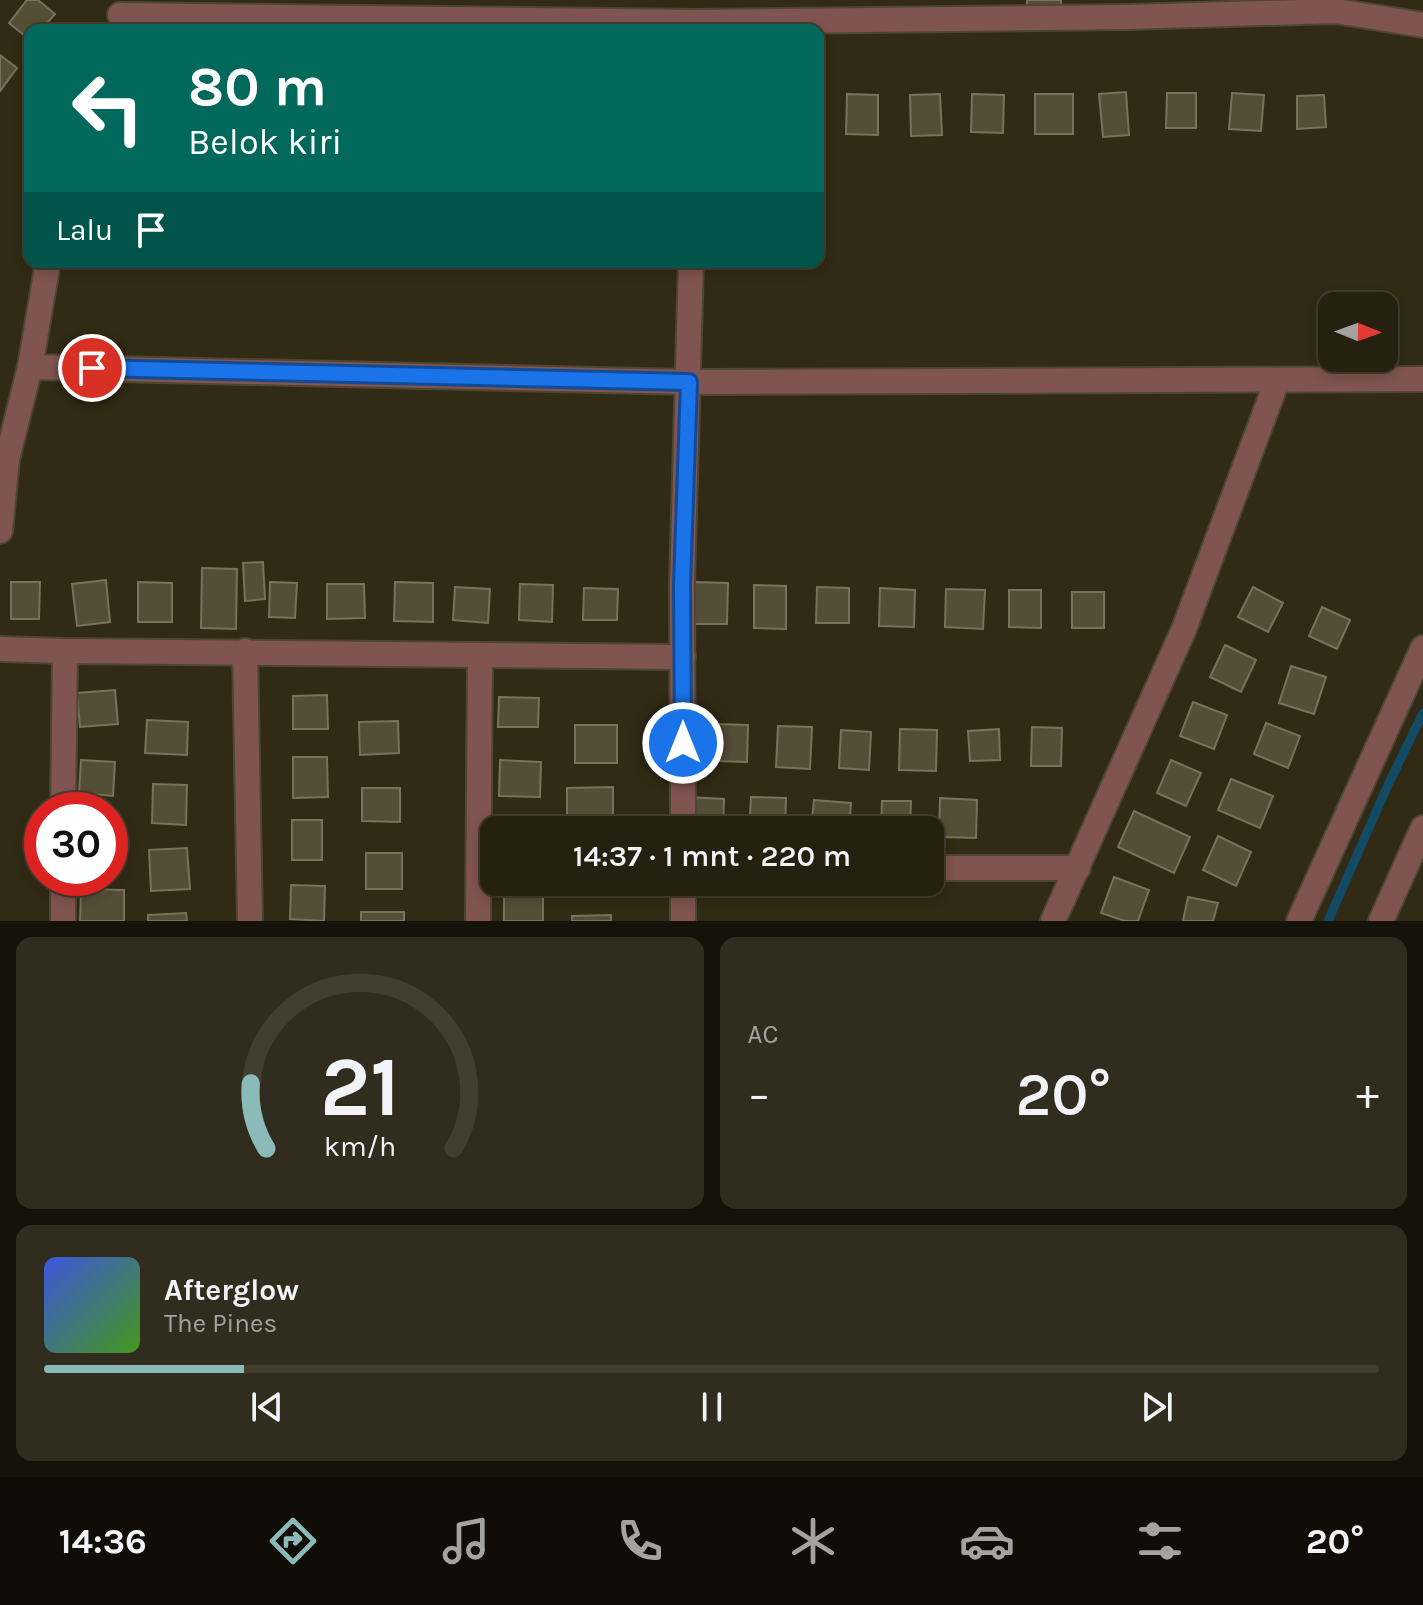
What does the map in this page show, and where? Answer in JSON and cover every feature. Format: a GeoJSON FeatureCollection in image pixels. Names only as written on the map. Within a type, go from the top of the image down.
{"type":"FeatureCollection","features":[{"type":"Feature","properties":{"kind":"street"},"geometry":{"type":"LineString","coordinates":[[722,24],[924,9],[1336,6],[1423,25]]}},
{"type":"Feature","properties":{"kind":"street"},"geometry":{"type":"LineString","coordinates":[[119,15],[590,24]]}},
{"type":"Feature","properties":{"kind":"street"},"geometry":{"type":"LineString","coordinates":[[0,531],[7,459],[30,367],[47,268]]}},
{"type":"Feature","properties":{"kind":"street"},"geometry":{"type":"LineString","coordinates":[[683,816],[691,268]]}},
{"type":"Feature","properties":{"kind":"street"},"geometry":{"type":"LineString","coordinates":[[30,367],[689,382],[1423,379]]}},
{"type":"Feature","properties":{"kind":"street"},"geometry":{"type":"LineString","coordinates":[[1053,921],[1184,629],[1277,381]]}},
{"type":"Feature","properties":{"kind":"street"},"geometry":{"type":"LineString","coordinates":[[1299,921],[1423,648]]}},
{"type":"Feature","properties":{"kind":"street"},"geometry":{"type":"LineString","coordinates":[[0,649],[683,657]]}},
{"type":"Feature","properties":{"kind":"street"},"geometry":{"type":"LineString","coordinates":[[63,792],[65,651]]}},
{"type":"Feature","properties":{"kind":"street"},"geometry":{"type":"LineString","coordinates":[[245,651],[250,921]]}},
{"type":"Feature","properties":{"kind":"street"},"geometry":{"type":"LineString","coordinates":[[478,921],[480,656]]}},
{"type":"Feature","properties":{"kind":"street"},"geometry":{"type":"LineString","coordinates":[[1381,921],[1423,828]]}},
{"type":"Feature","properties":{"kind":"street"},"geometry":{"type":"LineString","coordinates":[[944,868],[1078,868]]}},
{"type":"Feature","properties":{"kind":"street"},"geometry":{"type":"LineString","coordinates":[[63,896],[63,921]]}},
{"type":"Feature","properties":{"kind":"street"},"geometry":{"type":"LineString","coordinates":[[683,896],[683,921]]}},
{"type":"Feature","properties":{"kind":"building"},"geometry":{"type":"Polygon","coordinates":[[[27,0],[38,0],[55,14],[46,24],[24,24],[24,35],[9,23],[27,0]]]}},
{"type":"Feature","properties":{"kind":"building"},"geometry":{"type":"Polygon","coordinates":[[[1027,0],[1061,0],[1061,7],[1027,7],[1027,0]]]}},
{"type":"Feature","properties":{"kind":"building"},"geometry":{"type":"Polygon","coordinates":[[[0,55],[17,68],[0,91],[0,55]]]}},
{"type":"Feature","properties":{"kind":"building"},"geometry":{"type":"Polygon","coordinates":[[[1126,92],[1129,135],[1103,137],[1099,94],[1126,92]]]}},
{"type":"Feature","properties":{"kind":"building"},"geometry":{"type":"Polygon","coordinates":[[[1167,93],[1196,93],[1196,128],[1166,128],[1167,93]]]}},
{"type":"Feature","properties":{"kind":"building"},"geometry":{"type":"Polygon","coordinates":[[[1232,93],[1264,95],[1261,131],[1229,129],[1232,93]]]}},
{"type":"Feature","properties":{"kind":"building"},"geometry":{"type":"Polygon","coordinates":[[[847,94],[878,95],[878,135],[846,134],[847,94]]]}},
{"type":"Feature","properties":{"kind":"building"},"geometry":{"type":"Polygon","coordinates":[[[940,94],[942,135],[911,136],[910,95],[940,94]]]}},
{"type":"Feature","properties":{"kind":"building"},"geometry":{"type":"Polygon","coordinates":[[[972,94],[1004,95],[1003,133],[971,132],[972,94]]]}},
{"type":"Feature","properties":{"kind":"building"},"geometry":{"type":"Polygon","coordinates":[[[1035,94],[1073,94],[1073,134],[1035,134],[1035,94]]]}},
{"type":"Feature","properties":{"kind":"building"},"geometry":{"type":"Polygon","coordinates":[[[1324,95],[1326,127],[1297,129],[1297,96],[1324,95]]]}},
{"type":"Feature","properties":{"kind":"building"},"geometry":{"type":"Polygon","coordinates":[[[263,562],[265,599],[245,601],[243,563],[263,562]]]}},
{"type":"Feature","properties":{"kind":"building"},"geometry":{"type":"Polygon","coordinates":[[[202,568],[237,569],[236,629],[201,628],[202,568]]]}},
{"type":"Feature","properties":{"kind":"building"},"geometry":{"type":"Polygon","coordinates":[[[106,580],[110,622],[77,626],[72,584],[106,580]]]}},
{"type":"Feature","properties":{"kind":"building"},"geometry":{"type":"Polygon","coordinates":[[[11,582],[40,582],[39,619],[11,619],[11,582]]]}},
{"type":"Feature","properties":{"kind":"building"},"geometry":{"type":"Polygon","coordinates":[[[138,582],[172,583],[172,622],[138,622],[138,582]]]}},
{"type":"Feature","properties":{"kind":"building"},"geometry":{"type":"Polygon","coordinates":[[[270,582],[297,583],[295,618],[269,617],[270,582]]]}},
{"type":"Feature","properties":{"kind":"building"},"geometry":{"type":"Polygon","coordinates":[[[395,582],[433,583],[433,622],[394,621],[395,582]]]}},
{"type":"Feature","properties":{"kind":"building"},"geometry":{"type":"Polygon","coordinates":[[[694,582],[728,583],[727,624],[693,624],[694,582]]]}},
{"type":"Feature","properties":{"kind":"building"},"geometry":{"type":"Polygon","coordinates":[[[327,584],[364,584],[365,618],[327,619],[327,584]]]}},
{"type":"Feature","properties":{"kind":"building"},"geometry":{"type":"Polygon","coordinates":[[[520,584],[553,585],[552,622],[519,620],[520,584]]]}},
{"type":"Feature","properties":{"kind":"building"},"geometry":{"type":"Polygon","coordinates":[[[754,585],[786,586],[786,629],[754,628],[754,585]]]}},
{"type":"Feature","properties":{"kind":"building"},"geometry":{"type":"Polygon","coordinates":[[[455,587],[490,589],[488,623],[453,620],[455,587]]]}},
{"type":"Feature","properties":{"kind":"building"},"geometry":{"type":"Polygon","coordinates":[[[817,587],[849,588],[849,623],[816,623],[817,587]]]}},
{"type":"Feature","properties":{"kind":"building"},"geometry":{"type":"Polygon","coordinates":[[[1253,587],[1283,603],[1268,632],[1238,617],[1253,587]]]}},
{"type":"Feature","properties":{"kind":"building"},"geometry":{"type":"Polygon","coordinates":[[[584,588],[618,589],[617,620],[583,620],[584,588]]]}},
{"type":"Feature","properties":{"kind":"building"},"geometry":{"type":"Polygon","coordinates":[[[880,588],[915,590],[914,627],[879,626],[880,588]]]}},
{"type":"Feature","properties":{"kind":"building"},"geometry":{"type":"Polygon","coordinates":[[[946,589],[985,590],[983,629],[945,627],[946,589]]]}},
{"type":"Feature","properties":{"kind":"building"},"geometry":{"type":"Polygon","coordinates":[[[1009,590],[1041,590],[1041,628],[1009,627],[1009,590]]]}},
{"type":"Feature","properties":{"kind":"building"},"geometry":{"type":"Polygon","coordinates":[[[1072,592],[1104,592],[1104,628],[1072,628],[1072,592]]]}},
{"type":"Feature","properties":{"kind":"building"},"geometry":{"type":"Polygon","coordinates":[[[1322,607],[1350,620],[1337,649],[1309,636],[1322,607]]]}},
{"type":"Feature","properties":{"kind":"building"},"geometry":{"type":"Polygon","coordinates":[[[1225,645],[1256,660],[1241,692],[1210,677],[1225,645]]]}},
{"type":"Feature","properties":{"kind":"building"},"geometry":{"type":"Polygon","coordinates":[[[1291,666],[1326,677],[1314,714],[1279,703],[1291,666]]]}},
{"type":"Feature","properties":{"kind":"building"},"geometry":{"type":"Polygon","coordinates":[[[115,690],[118,724],[80,727],[77,693],[115,690]]]}},
{"type":"Feature","properties":{"kind":"building"},"geometry":{"type":"Polygon","coordinates":[[[327,695],[328,729],[293,729],[293,696],[327,695]]]}},
{"type":"Feature","properties":{"kind":"building"},"geometry":{"type":"Polygon","coordinates":[[[499,697],[539,698],[538,727],[498,727],[499,697]]]}},
{"type":"Feature","properties":{"kind":"building"},"geometry":{"type":"Polygon","coordinates":[[[1193,702],[1227,715],[1214,749],[1180,736],[1193,702]]]}},
{"type":"Feature","properties":{"kind":"building"},"geometry":{"type":"Polygon","coordinates":[[[147,720],[188,722],[187,755],[145,753],[147,720]]]}},
{"type":"Feature","properties":{"kind":"building"},"geometry":{"type":"Polygon","coordinates":[[[398,721],[399,753],[360,755],[359,722],[398,721]]]}},
{"type":"Feature","properties":{"kind":"building"},"geometry":{"type":"Polygon","coordinates":[[[1266,723],[1300,736],[1288,768],[1254,754],[1266,723]]]}},
{"type":"Feature","properties":{"kind":"building"},"geometry":{"type":"Polygon","coordinates":[[[716,724],[748,725],[747,762],[715,761],[716,724]]]}},
{"type":"Feature","properties":{"kind":"building"},"geometry":{"type":"Polygon","coordinates":[[[575,725],[617,725],[617,763],[575,763],[575,725]]]}},
{"type":"Feature","properties":{"kind":"building"},"geometry":{"type":"Polygon","coordinates":[[[778,726],[812,727],[810,769],[776,767],[778,726]]]}},
{"type":"Feature","properties":{"kind":"building"},"geometry":{"type":"Polygon","coordinates":[[[1032,727],[1062,728],[1061,766],[1031,766],[1032,727]]]}},
{"type":"Feature","properties":{"kind":"building"},"geometry":{"type":"Polygon","coordinates":[[[900,729],[937,730],[936,771],[899,770],[900,729]]]}},
{"type":"Feature","properties":{"kind":"building"},"geometry":{"type":"Polygon","coordinates":[[[999,729],[1000,760],[970,761],[968,731],[999,729]]]}},
{"type":"Feature","properties":{"kind":"building"},"geometry":{"type":"Polygon","coordinates":[[[841,730],[871,732],[869,770],[839,768],[841,730]]]}},
{"type":"Feature","properties":{"kind":"building"},"geometry":{"type":"Polygon","coordinates":[[[293,757],[327,757],[328,797],[293,798],[293,757]]]}},
{"type":"Feature","properties":{"kind":"building"},"geometry":{"type":"Polygon","coordinates":[[[81,760],[115,762],[113,792],[79,792],[81,760]]]}},
{"type":"Feature","properties":{"kind":"building"},"geometry":{"type":"Polygon","coordinates":[[[500,760],[541,762],[540,797],[499,796],[500,760]]]}},
{"type":"Feature","properties":{"kind":"building"},"geometry":{"type":"Polygon","coordinates":[[[1171,760],[1201,773],[1186,806],[1157,793],[1171,760]]]}},
{"type":"Feature","properties":{"kind":"building"},"geometry":{"type":"Polygon","coordinates":[[[1231,779],[1273,796],[1260,828],[1218,810],[1231,779]]]}},
{"type":"Feature","properties":{"kind":"building"},"geometry":{"type":"Polygon","coordinates":[[[153,784],[187,785],[186,825],[152,823],[153,784]]]}},
{"type":"Feature","properties":{"kind":"building"},"geometry":{"type":"Polygon","coordinates":[[[613,787],[613,816],[567,816],[567,788],[613,787]]]}},
{"type":"Feature","properties":{"kind":"building"},"geometry":{"type":"Polygon","coordinates":[[[362,788],[400,788],[400,822],[362,821],[362,788]]]}},
{"type":"Feature","properties":{"kind":"building"},"geometry":{"type":"Polygon","coordinates":[[[688,797],[724,799],[723,816],[687,816],[688,797]]]}},
{"type":"Feature","properties":{"kind":"building"},"geometry":{"type":"Polygon","coordinates":[[[751,797],[786,798],[785,816],[750,816],[751,797]]]}},
{"type":"Feature","properties":{"kind":"building"},"geometry":{"type":"Polygon","coordinates":[[[940,798],[977,800],[976,838],[944,837],[944,816],[940,816],[940,798]]]}},
{"type":"Feature","properties":{"kind":"building"},"geometry":{"type":"Polygon","coordinates":[[[814,800],[851,803],[850,816],[812,816],[814,800]]]}},
{"type":"Feature","properties":{"kind":"building"},"geometry":{"type":"Polygon","coordinates":[[[882,801],[911,801],[910,816],[881,816],[882,801]]]}},
{"type":"Feature","properties":{"kind":"building"},"geometry":{"type":"Polygon","coordinates":[[[1134,811],[1190,837],[1174,873],[1118,847],[1134,811]]]}},
{"type":"Feature","properties":{"kind":"building"},"geometry":{"type":"Polygon","coordinates":[[[292,820],[322,820],[322,860],[292,860],[292,820]]]}},
{"type":"Feature","properties":{"kind":"building"},"geometry":{"type":"Polygon","coordinates":[[[1218,836],[1251,852],[1236,886],[1203,870],[1218,836]]]}},
{"type":"Feature","properties":{"kind":"building"},"geometry":{"type":"Polygon","coordinates":[[[187,848],[190,889],[151,891],[149,850],[187,848]]]}},
{"type":"Feature","properties":{"kind":"building"},"geometry":{"type":"Polygon","coordinates":[[[366,853],[402,853],[402,889],[366,889],[366,853]]]}},
{"type":"Feature","properties":{"kind":"building"},"geometry":{"type":"Polygon","coordinates":[[[1114,877],[1149,890],[1138,921],[1125,921],[1101,913],[1114,877]]]}},
{"type":"Feature","properties":{"kind":"building"},"geometry":{"type":"Polygon","coordinates":[[[291,885],[325,886],[324,921],[290,919],[291,885]]]}},
{"type":"Feature","properties":{"kind":"building"},"geometry":{"type":"Polygon","coordinates":[[[81,896],[124,896],[124,921],[80,921],[81,896]]]}},
{"type":"Feature","properties":{"kind":"building"},"geometry":{"type":"Polygon","coordinates":[[[504,896],[543,896],[543,921],[504,921],[504,896]]]}},
{"type":"Feature","properties":{"kind":"building"},"geometry":{"type":"Polygon","coordinates":[[[1188,897],[1218,903],[1213,921],[1183,921],[1188,897]]]}},
{"type":"Feature","properties":{"kind":"building"},"geometry":{"type":"Polygon","coordinates":[[[361,912],[404,912],[404,921],[361,921],[361,912]]]}},
{"type":"Feature","properties":{"kind":"building"},"geometry":{"type":"Polygon","coordinates":[[[186,913],[187,921],[148,921],[148,915],[186,913]]]}},
{"type":"Feature","properties":{"kind":"building"},"geometry":{"type":"Polygon","coordinates":[[[611,915],[611,921],[572,921],[572,916],[611,915]]]}},
{"type":"Feature","properties":{"kind":"waterway"},"geometry":{"type":"LineString","coordinates":[[1328,921],[1423,713]]}},
{"type":"Feature","properties":{"kind":"route"},"geometry":{"type":"LineString","coordinates":[[92,368],[689,382],[682,585],[683,743]]}}]}
